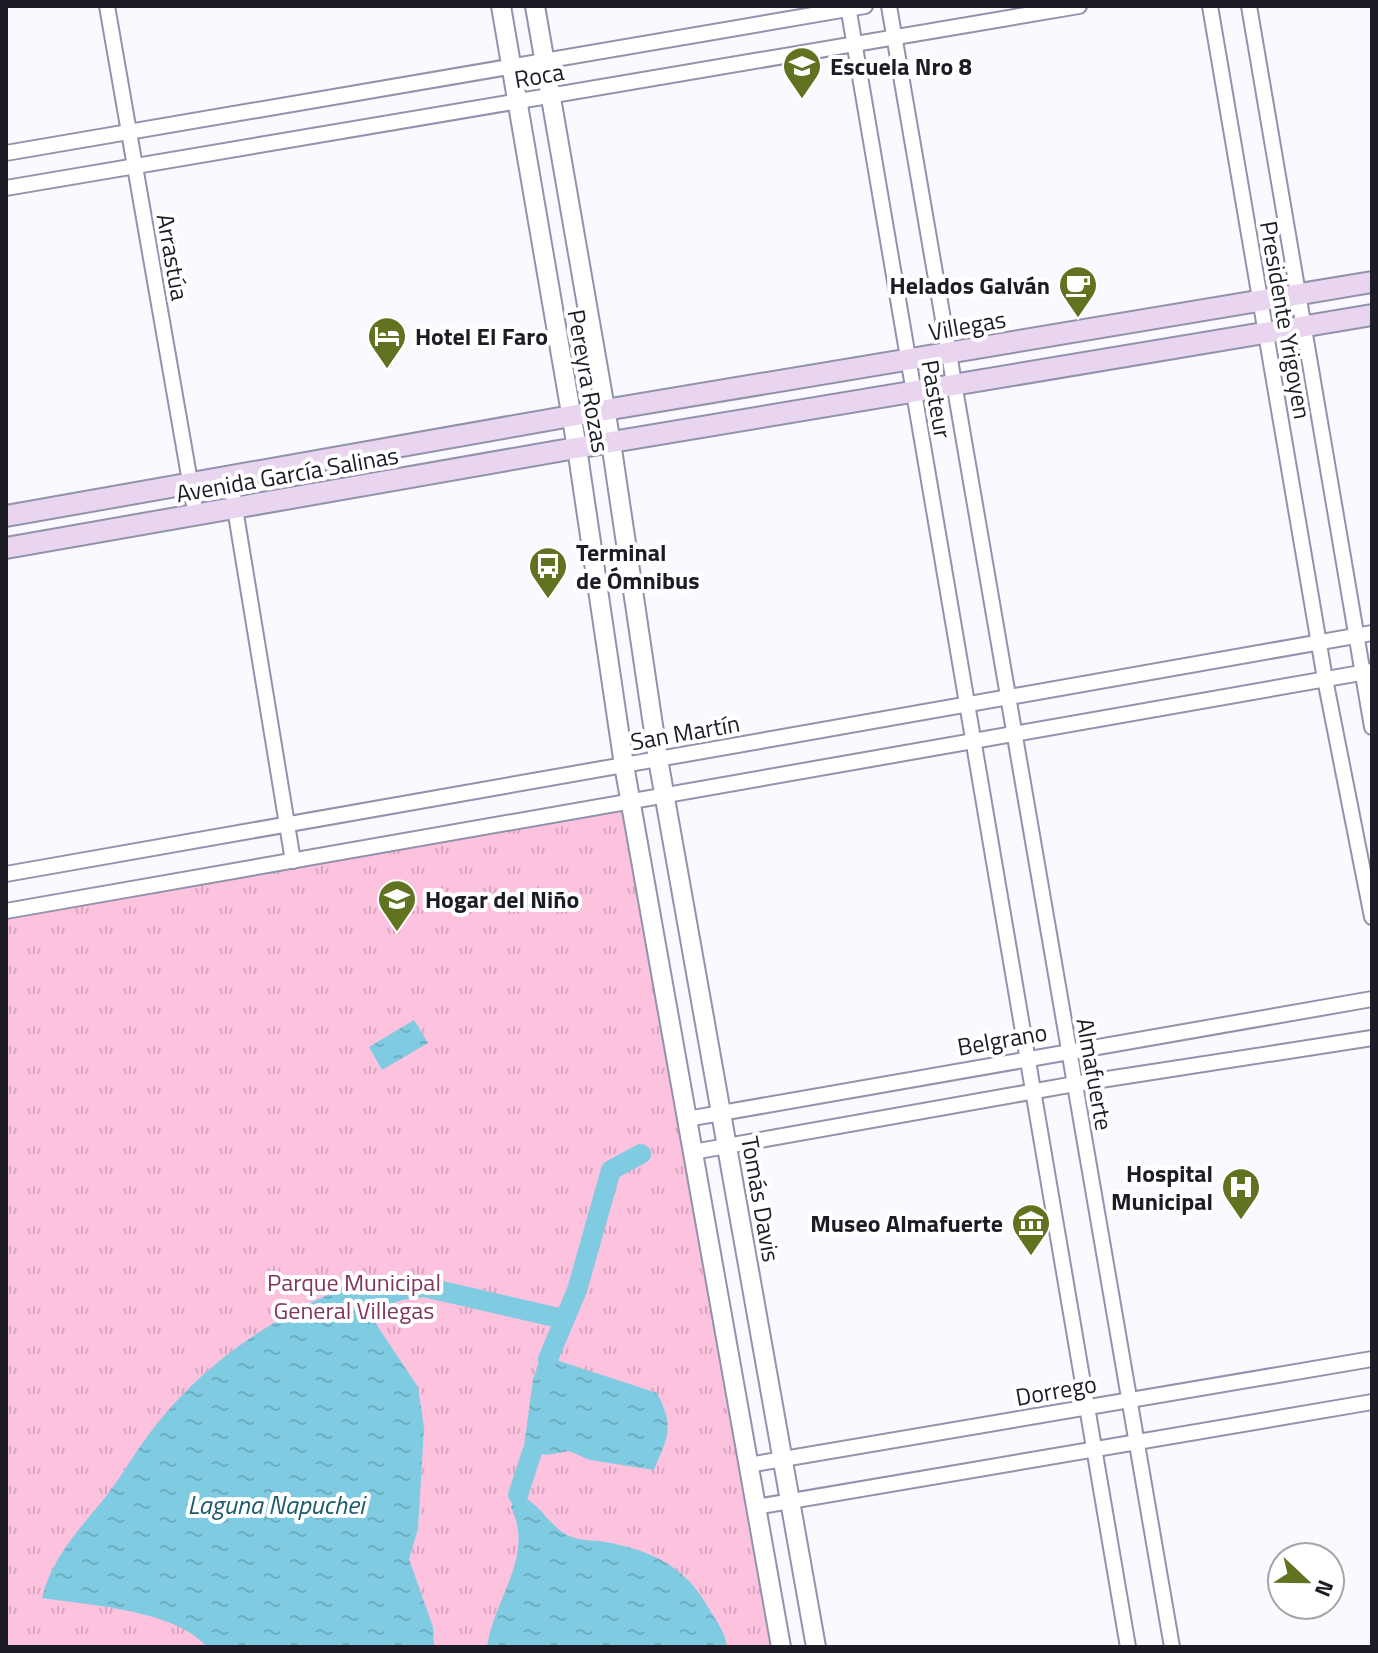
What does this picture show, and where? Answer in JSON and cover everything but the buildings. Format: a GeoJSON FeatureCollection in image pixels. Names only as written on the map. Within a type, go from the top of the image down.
{"type":"FeatureCollection","features":[{"type":"Feature","properties":{"kind":"main road","name":"Villegas"},"geometry":{"type":"LineString","coordinates":[[571,416],[909,362],[1372,282]]}},
{"type":"Feature","properties":{"kind":"main road"},"geometry":{"type":"LineString","coordinates":[[577,448],[1372,315]]}},
{"type":"Feature","properties":{"kind":"main road","name":"Avenida García Salinas"},"geometry":{"type":"LineString","coordinates":[[6,516],[571,416]]}},
{"type":"Feature","properties":{"kind":"main road","name":"Avenida García Salinas"},"geometry":{"type":"LineString","coordinates":[[6,548],[577,448]]}},
{"type":"Feature","properties":{"kind":"street","name":"Arrastúa"},"geometry":{"type":"LineString","coordinates":[[107,6],[196,516]]}},
{"type":"Feature","properties":{"kind":"street","name":"Pereyra Rozas"},"geometry":{"type":"LineString","coordinates":[[501,6],[577,448],[624,765]]}},
{"type":"Feature","properties":{"kind":"street","name":"Pereyra Rozas"},"geometry":{"type":"LineString","coordinates":[[535,6],[611,442],[658,759]]}},
{"type":"Feature","properties":{"kind":"street","name":"Roca"},"geometry":{"type":"LineString","coordinates":[[6,153],[865,6]]}},
{"type":"Feature","properties":{"kind":"street","name":"Pasteur"},"geometry":{"type":"LineString","coordinates":[[889,6],[1008,697]]}},
{"type":"Feature","properties":{"kind":"street","name":"Roca"},"geometry":{"type":"LineString","coordinates":[[6,188],[1079,6]]}},
{"type":"Feature","properties":{"kind":"street","name":"Presidente Yrigoyen"},"geometry":{"type":"LineString","coordinates":[[1210,6],[1325,679],[1372,917]]}},
{"type":"Feature","properties":{"kind":"street","name":"Presidente Yrigoyen"},"geometry":{"type":"LineString","coordinates":[[1249,6],[1357,636],[1368,671],[1372,727]]}},
{"type":"Feature","properties":{"kind":"street","name":"Pasteur"},"geometry":{"type":"LineString","coordinates":[[848,8],[967,704]]}},
{"type":"Feature","properties":{"kind":"street"},"geometry":{"type":"LineString","coordinates":[[230,478],[293,861]]}},
{"type":"Feature","properties":{"kind":"street","name":"San Martín"},"geometry":{"type":"LineString","coordinates":[[6,874],[1372,633]]}},
{"type":"Feature","properties":{"kind":"street"},"geometry":{"type":"LineString","coordinates":[[6,911],[1368,671]]}},
{"type":"Feature","properties":{"kind":"street","name":"Almafuerte"},"geometry":{"type":"LineString","coordinates":[[1008,697],[1172,1647]]}},
{"type":"Feature","properties":{"kind":"street"},"geometry":{"type":"LineString","coordinates":[[967,704],[1128,1647]]}},
{"type":"Feature","properties":{"kind":"street","name":"Tomás Davis"},"geometry":{"type":"LineString","coordinates":[[658,759],[816,1647]]}},
{"type":"Feature","properties":{"kind":"street"},"geometry":{"type":"LineString","coordinates":[[624,765],[781,1647]]}},
{"type":"Feature","properties":{"kind":"street","name":"Belgrano"},"geometry":{"type":"LineString","coordinates":[[687,1119],[1069,1049],[1372,999]]}},
{"type":"Feature","properties":{"kind":"street"},"geometry":{"type":"LineString","coordinates":[[693,1152],[1033,1091],[1372,1038]]}},
{"type":"Feature","properties":{"kind":"street","name":"Dorrego"},"geometry":{"type":"LineString","coordinates":[[748,1465],[1372,1359]]}},
{"type":"Feature","properties":{"kind":"street"},"geometry":{"type":"LineString","coordinates":[[756,1507],[1372,1402]]}},
{"type":"Feature","properties":{"kind":"green space","name":"Parque Municipal General Villegas"},"geometry":{"type":"Polygon","coordinates":[[[623,809],[770,1647],[6,1647],[6,919],[623,809]]]}},
{"type":"Feature","properties":{"kind":"water"},"geometry":{"type":"Polygon","coordinates":[[[414,1020],[428,1043],[382,1070],[369,1047],[414,1020]]]}},
{"type":"Feature","properties":{"kind":"water","name":"Laguna Napuchei"},"geometry":{"type":"Polygon","coordinates":[[[353,1284],[362,1303],[418,1387],[424,1428],[418,1529],[409,1559],[433,1627],[434,1647],[207,1647],[175,1625],[153,1617],[42,1598],[53,1569],[68,1543],[113,1487],[149,1433],[176,1402],[246,1341],[298,1310],[353,1284]]]}},
{"type":"Feature","properties":{"kind":"water"},"geometry":{"type":"Polygon","coordinates":[[[541,1355],[657,1393],[666,1415],[668,1432],[654,1470],[590,1460],[569,1451],[546,1455],[524,1446],[533,1380],[541,1355]]]}},
{"type":"Feature","properties":{"kind":"water"},"geometry":{"type":"Polygon","coordinates":[[[518,1495],[532,1503],[569,1536],[638,1550],[679,1571],[700,1594],[720,1627],[727,1647],[487,1647],[516,1560],[517,1525],[511,1507],[518,1495]]]}},
{"type":"Feature","properties":{"kind":"waterway"},"geometry":{"type":"LineString","coordinates":[[548,1359],[577,1290],[611,1170],[641,1154]]}},
{"type":"Feature","properties":{"kind":"waterway"},"geometry":{"type":"LineString","coordinates":[[362,1303],[401,1290],[424,1287],[563,1319]]}},
{"type":"Feature","properties":{"kind":"waterway"},"geometry":{"type":"LineString","coordinates":[[518,1495],[532,1452]]}},
{"type":"Feature","properties":{"kind":"place","name":"Escuela Nro 8"},"geometry":{"type":"Point","coordinates":[802,100]}},
{"type":"Feature","properties":{"kind":"place","name":"Helados Galván"},"geometry":{"type":"Point","coordinates":[1078,319]}},
{"type":"Feature","properties":{"kind":"place","name":"Hotel El Faro"},"geometry":{"type":"Point","coordinates":[387,370]}},
{"type":"Feature","properties":{"kind":"place","name":"Terminal de Ómnibus"},"geometry":{"type":"Point","coordinates":[548,600]}},
{"type":"Feature","properties":{"kind":"place","name":"Hogar del Niño"},"geometry":{"type":"Point","coordinates":[397,933]}},
{"type":"Feature","properties":{"kind":"place","name":"Hospital Municipal"},"geometry":{"type":"Point","coordinates":[1241,1221]}},
{"type":"Feature","properties":{"kind":"place","name":"Museo Almafuerte"},"geometry":{"type":"Point","coordinates":[1031,1257]}}]}
